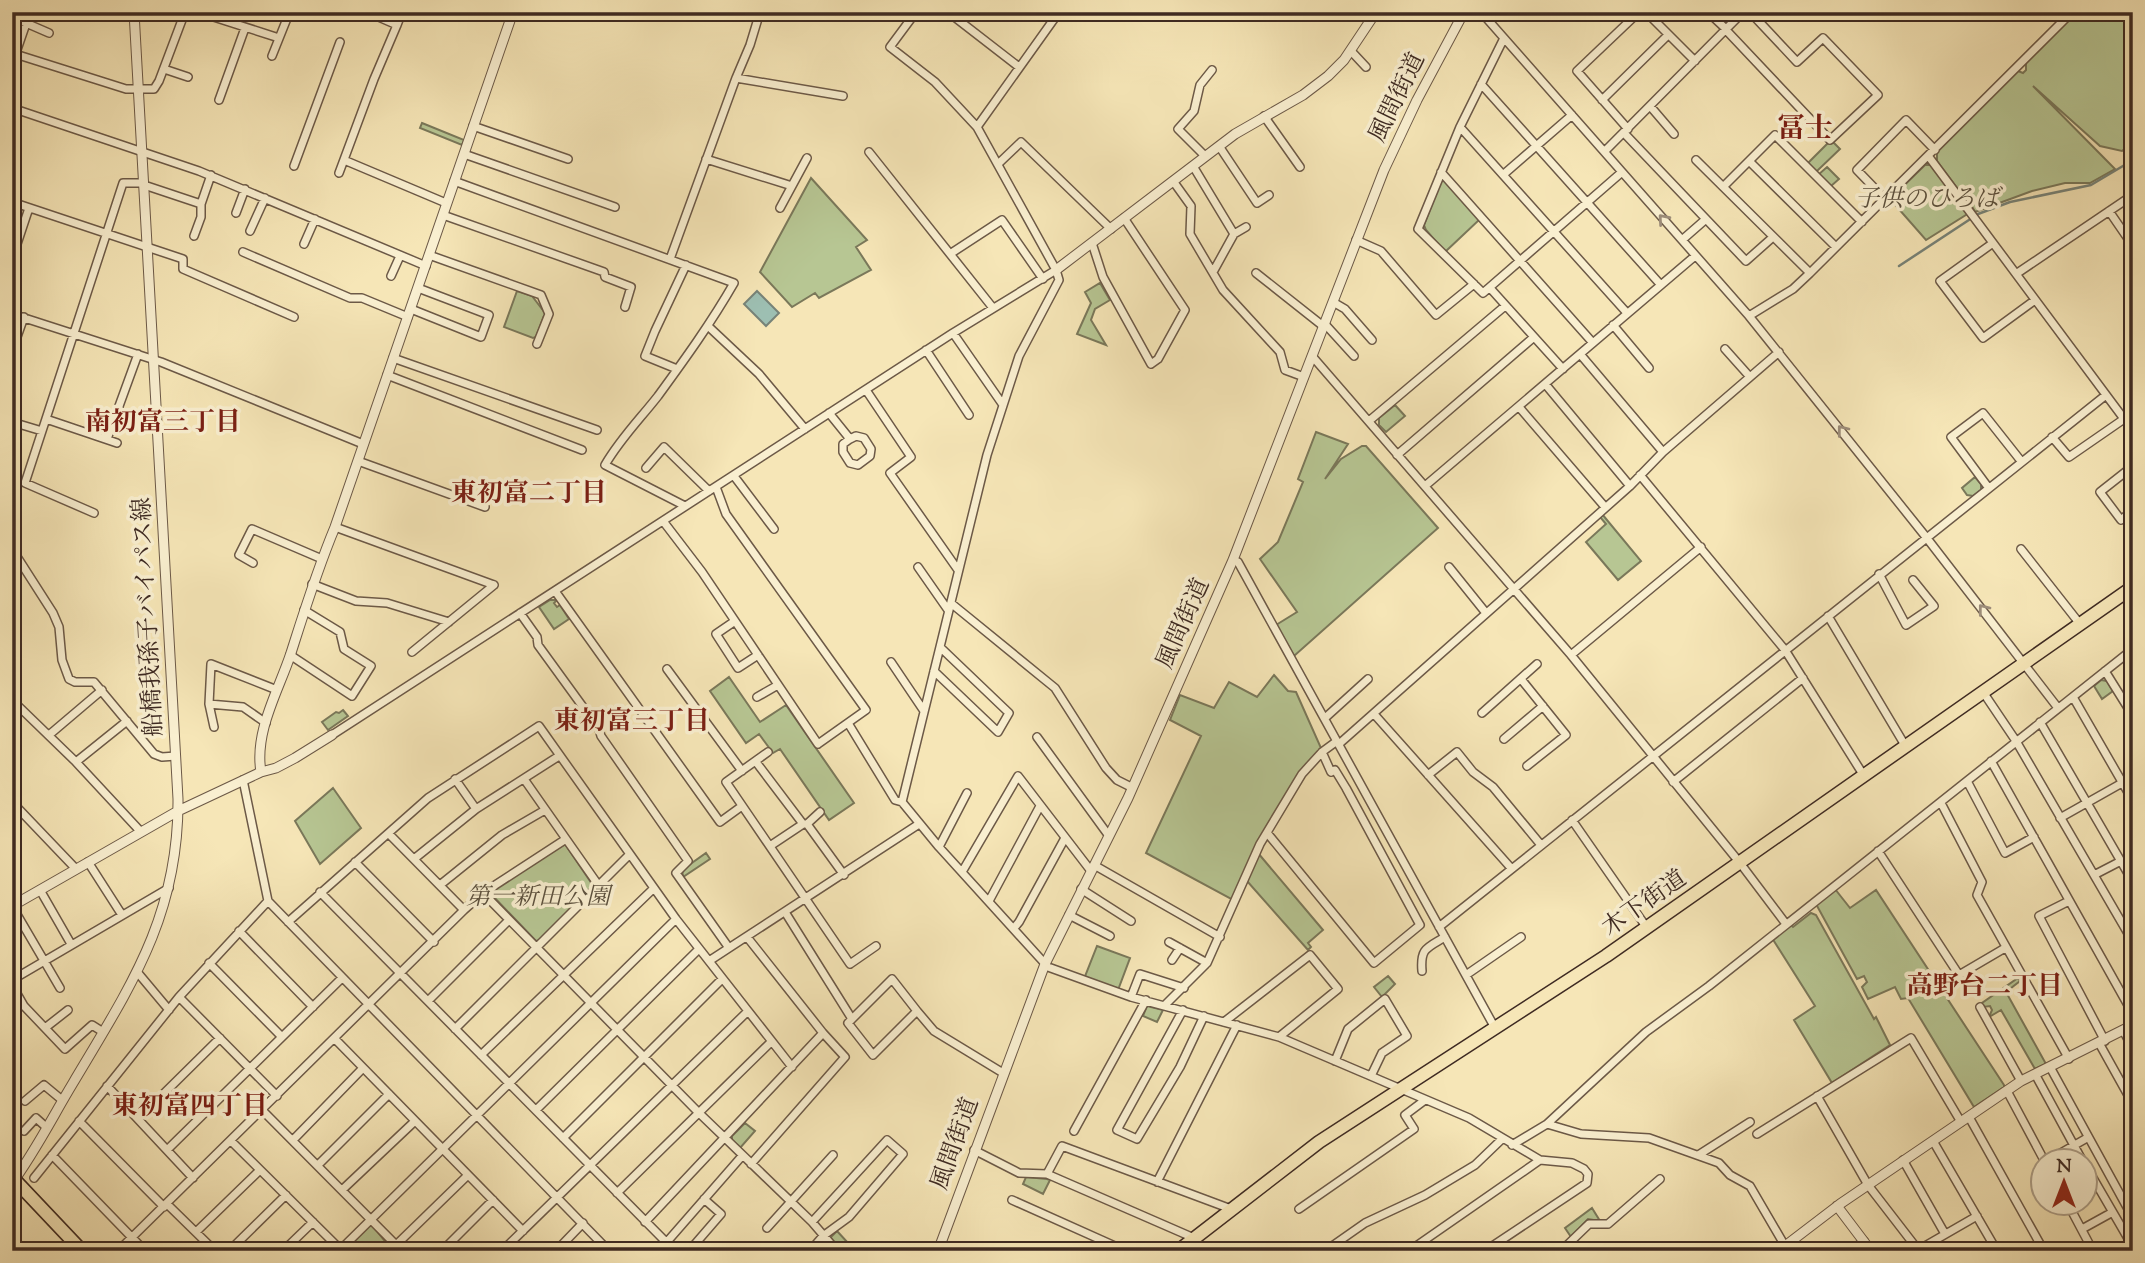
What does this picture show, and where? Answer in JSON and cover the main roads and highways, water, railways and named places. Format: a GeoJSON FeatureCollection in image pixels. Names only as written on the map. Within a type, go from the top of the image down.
{"type":"FeatureCollection","features":[{"type":"Feature","properties":{"kind":"main road","name":"木下街道"},"geometry":{"type":"LineString","coordinates":[[1178,1251],[1311,1148],[1647,928],[2133,587]]}},
{"type":"Feature","properties":{"kind":"main road"},"geometry":{"type":"LineString","coordinates":[[13,1182],[82,1251]]}},
{"type":"Feature","properties":{"kind":"waterway"},"geometry":{"type":"LineString","coordinates":[[1899,266],[1978,214],[2010,202],[2091,185],[2133,160]]}},
{"type":"Feature","properties":{"kind":"district","name":"冨士"},"geometry":{"type":"Point","coordinates":[1805,130]}},
{"type":"Feature","properties":{"kind":"district","name":"南初富三丁目"},"geometry":{"type":"Point","coordinates":[163,423]}},
{"type":"Feature","properties":{"kind":"district","name":"東初富二丁目"},"geometry":{"type":"Point","coordinates":[529,494]}},
{"type":"Feature","properties":{"kind":"district","name":"東初富三丁目"},"geometry":{"type":"Point","coordinates":[632,722]}},
{"type":"Feature","properties":{"kind":"district","name":"高野台二丁目"},"geometry":{"type":"Point","coordinates":[1985,987]}},
{"type":"Feature","properties":{"kind":"district","name":"東初富四丁目"},"geometry":{"type":"Point","coordinates":[190,1107]}},
{"type":"Feature","properties":{"kind":"park label","name":"子供のひろば"},"geometry":{"type":"Point","coordinates":[1927,200]}},
{"type":"Feature","properties":{"kind":"park label","name":"第一新田公園"},"geometry":{"type":"Point","coordinates":[538,898]}}]}
